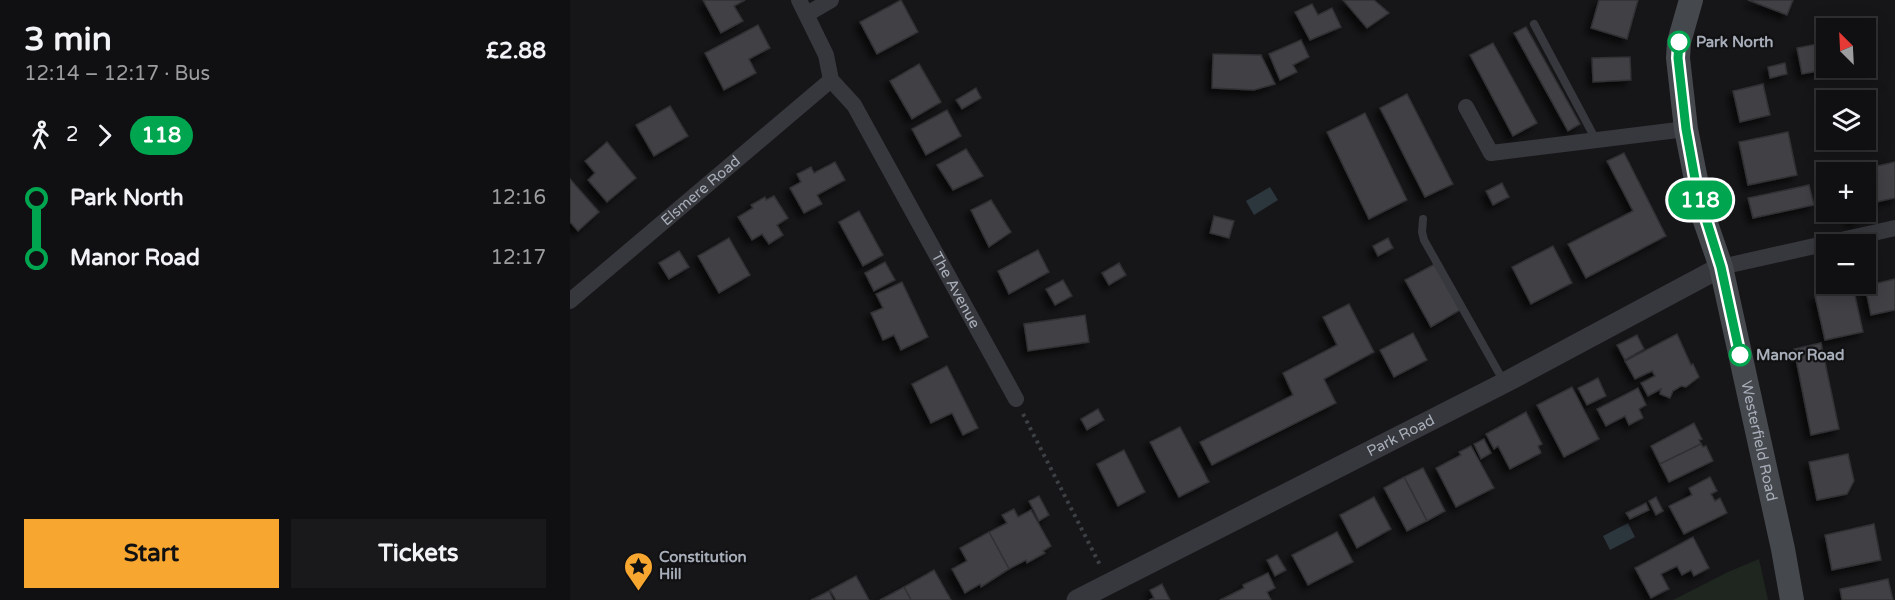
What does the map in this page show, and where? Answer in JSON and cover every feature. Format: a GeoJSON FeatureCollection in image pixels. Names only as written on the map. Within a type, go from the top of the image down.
{"type":"FeatureCollection","features":[{"type":"Feature","properties":{"kind":"main road","name":"Westerfield Road"},"geometry":{"type":"LineString","coordinates":[[1691,0],[1679,42],[1678,58],[1686,129],[1703,215],[1721,267],[1781,538],[1792,600]]}},
{"type":"Feature","properties":{"kind":"street"},"geometry":{"type":"LineString","coordinates":[[803,7],[831,0]]}},
{"type":"Feature","properties":{"kind":"street","name":"The Avenue"},"geometry":{"type":"LineString","coordinates":[[803,7],[826,55],[831,80],[854,105],[1016,399]]}},
{"type":"Feature","properties":{"kind":"street","name":"Elsmere Road"},"geometry":{"type":"LineString","coordinates":[[570,301],[831,80]]}},
{"type":"Feature","properties":{"kind":"street"},"geometry":{"type":"LineString","coordinates":[[1466,107],[1491,153],[1686,129]]}},
{"type":"Feature","properties":{"kind":"street"},"geometry":{"type":"LineString","coordinates":[[1721,267],[1895,228]]}},
{"type":"Feature","properties":{"kind":"street","name":"Park Road"},"geometry":{"type":"LineString","coordinates":[[1077,600],[1504,383],[1721,267]]}},
{"type":"Feature","properties":{"kind":"lane"},"geometry":{"type":"LineString","coordinates":[[1534,24],[1596,141]]}},
{"type":"Feature","properties":{"kind":"lane"},"geometry":{"type":"LineString","coordinates":[[1423,219],[1424,240],[1504,383]]}},
{"type":"Feature","properties":{"kind":"path"},"geometry":{"type":"LineString","coordinates":[[1016,399],[1110,584]]}},
{"type":"Feature","properties":{"kind":"shaded area"},"geometry":{"type":"Polygon","coordinates":[[[1270,187],[1278,200],[1254,215],[1246,201],[1270,187]]]}},
{"type":"Feature","properties":{"kind":"shaded area"},"geometry":{"type":"Polygon","coordinates":[[[1628,523],[1635,537],[1610,550],[1603,536],[1628,523]]]}},
{"type":"Feature","properties":{"kind":"shaded area"},"geometry":{"type":"Polygon","coordinates":[[[1759,559],[1768,600],[1673,600],[1728,572],[1759,559]]]}},
{"type":"Feature","properties":{"kind":"building"},"geometry":{"type":"Polygon","coordinates":[[[703,0],[745,0],[734,6],[743,21],[721,33],[703,0]]]}},
{"type":"Feature","properties":{"kind":"building"},"geometry":{"type":"Polygon","coordinates":[[[901,0],[918,32],[877,54],[860,22],[901,0]]]}},
{"type":"Feature","properties":{"kind":"building"},"geometry":{"type":"Polygon","coordinates":[[[1343,0],[1374,0],[1389,13],[1367,28],[1343,0]]]}},
{"type":"Feature","properties":{"kind":"building"},"geometry":{"type":"Polygon","coordinates":[[[1599,0],[1638,0],[1627,39],[1591,28],[1599,0]]]}},
{"type":"Feature","properties":{"kind":"building"},"geometry":{"type":"Polygon","coordinates":[[[1748,0],[1793,0],[1787,15],[1748,0]]]}},
{"type":"Feature","properties":{"kind":"building"},"geometry":{"type":"Polygon","coordinates":[[[1312,4],[1318,15],[1332,8],[1341,27],[1310,40],[1295,12],[1312,4]]]}},
{"type":"Feature","properties":{"kind":"building"},"geometry":{"type":"Polygon","coordinates":[[[758,25],[770,48],[749,59],[756,73],[724,90],[705,53],[758,25]]]}},
{"type":"Feature","properties":{"kind":"building"},"geometry":{"type":"Polygon","coordinates":[[[1526,27],[1580,124],[1568,131],[1514,33],[1526,27]]]}},
{"type":"Feature","properties":{"kind":"building"},"geometry":{"type":"Polygon","coordinates":[[[1301,40],[1309,57],[1293,65],[1297,72],[1280,80],[1269,54],[1301,40]]]}},
{"type":"Feature","properties":{"kind":"building"},"geometry":{"type":"Polygon","coordinates":[[[1493,43],[1537,123],[1513,136],[1470,55],[1493,43]]]}},
{"type":"Feature","properties":{"kind":"building"},"geometry":{"type":"Polygon","coordinates":[[[1816,44],[1816,72],[1802,74],[1797,48],[1816,44]]]}},
{"type":"Feature","properties":{"kind":"building"},"geometry":{"type":"Polygon","coordinates":[[[1213,54],[1261,55],[1275,84],[1254,90],[1212,88],[1213,54]]]}},
{"type":"Feature","properties":{"kind":"building"},"geometry":{"type":"Polygon","coordinates":[[[1630,57],[1631,80],[1593,82],[1592,58],[1630,57]]]}},
{"type":"Feature","properties":{"kind":"building"},"geometry":{"type":"Polygon","coordinates":[[[1785,63],[1787,74],[1770,78],[1768,67],[1785,63]]]}},
{"type":"Feature","properties":{"kind":"building"},"geometry":{"type":"Polygon","coordinates":[[[919,64],[941,102],[912,119],[890,81],[919,64]]]}},
{"type":"Feature","properties":{"kind":"building"},"geometry":{"type":"Polygon","coordinates":[[[1763,84],[1770,115],[1740,122],[1733,91],[1763,84]]]}},
{"type":"Feature","properties":{"kind":"building"},"geometry":{"type":"Polygon","coordinates":[[[976,88],[981,98],[962,109],[956,100],[976,88]]]}},
{"type":"Feature","properties":{"kind":"building"},"geometry":{"type":"Polygon","coordinates":[[[1407,94],[1453,184],[1425,197],[1380,108],[1407,94]]]}},
{"type":"Feature","properties":{"kind":"building"},"geometry":{"type":"Polygon","coordinates":[[[670,106],[688,136],[654,156],[636,125],[670,106]]]}},
{"type":"Feature","properties":{"kind":"building"},"geometry":{"type":"Polygon","coordinates":[[[947,110],[961,136],[926,155],[912,129],[947,110]]]}},
{"type":"Feature","properties":{"kind":"building"},"geometry":{"type":"Polygon","coordinates":[[[1365,113],[1407,200],[1369,219],[1327,132],[1365,113]]]}},
{"type":"Feature","properties":{"kind":"building"},"geometry":{"type":"Polygon","coordinates":[[[1788,132],[1797,175],[1748,185],[1739,142],[1788,132]]]}},
{"type":"Feature","properties":{"kind":"building"},"geometry":{"type":"Polygon","coordinates":[[[607,142],[636,178],[607,202],[588,180],[595,173],[585,161],[607,142]]]}},
{"type":"Feature","properties":{"kind":"building"},"geometry":{"type":"Polygon","coordinates":[[[966,149],[983,176],[953,190],[937,165],[966,149]]]}},
{"type":"Feature","properties":{"kind":"building"},"geometry":{"type":"Polygon","coordinates":[[[1624,153],[1666,236],[1586,278],[1568,244],[1633,211],[1607,161],[1624,153]]]}},
{"type":"Feature","properties":{"kind":"building"},"geometry":{"type":"Polygon","coordinates":[[[835,162],[845,180],[817,195],[822,204],[804,213],[790,188],[801,182],[797,174],[811,167],[814,173],[835,162]]]}},
{"type":"Feature","properties":{"kind":"building"},"geometry":{"type":"Polygon","coordinates":[[[1895,162],[1895,198],[1876,202],[1876,166],[1895,162]]]}},
{"type":"Feature","properties":{"kind":"building"},"geometry":{"type":"Polygon","coordinates":[[[570,179],[599,212],[578,231],[570,222],[570,179]]]}},
{"type":"Feature","properties":{"kind":"building"},"geometry":{"type":"Polygon","coordinates":[[[1502,183],[1509,197],[1493,205],[1486,191],[1502,183]]]}},
{"type":"Feature","properties":{"kind":"building"},"geometry":{"type":"Polygon","coordinates":[[[1809,185],[1814,205],[1753,218],[1748,198],[1809,185]]]}},
{"type":"Feature","properties":{"kind":"building"},"geometry":{"type":"Polygon","coordinates":[[[774,196],[788,218],[777,225],[783,235],[769,244],[762,234],[752,240],[738,217],[753,208],[751,205],[765,197],[766,200],[774,196]]]}},
{"type":"Feature","properties":{"kind":"building"},"geometry":{"type":"Polygon","coordinates":[[[991,200],[1011,232],[989,247],[971,210],[991,200]]]}},
{"type":"Feature","properties":{"kind":"building"},"geometry":{"type":"Polygon","coordinates":[[[859,211],[883,255],[863,266],[839,222],[859,211]]]}},
{"type":"Feature","properties":{"kind":"building"},"geometry":{"type":"Polygon","coordinates":[[[1214,216],[1234,221],[1229,238],[1210,233],[1214,216]]]}},
{"type":"Feature","properties":{"kind":"building"},"geometry":{"type":"Polygon","coordinates":[[[729,238],[750,275],[719,293],[698,256],[729,238]]]}},
{"type":"Feature","properties":{"kind":"building"},"geometry":{"type":"Polygon","coordinates":[[[1388,238],[1393,248],[1378,256],[1373,246],[1388,238]]]}},
{"type":"Feature","properties":{"kind":"building"},"geometry":{"type":"Polygon","coordinates":[[[1553,246],[1572,283],[1531,304],[1512,267],[1553,246]]]}},
{"type":"Feature","properties":{"kind":"building"},"geometry":{"type":"Polygon","coordinates":[[[1038,250],[1049,272],[1009,294],[998,271],[1038,250]]]}},
{"type":"Feature","properties":{"kind":"building"},"geometry":{"type":"Polygon","coordinates":[[[679,251],[689,267],[669,279],[659,263],[679,251]]]}},
{"type":"Feature","properties":{"kind":"building"},"geometry":{"type":"Polygon","coordinates":[[[885,262],[895,280],[874,291],[865,273],[885,262]]]}},
{"type":"Feature","properties":{"kind":"building"},"geometry":{"type":"Polygon","coordinates":[[[1119,263],[1126,275],[1109,285],[1102,273],[1119,263]]]}},
{"type":"Feature","properties":{"kind":"building"},"geometry":{"type":"Polygon","coordinates":[[[1435,264],[1460,310],[1431,327],[1405,280],[1435,264]]]}},
{"type":"Feature","properties":{"kind":"building"},"geometry":{"type":"Polygon","coordinates":[[[1895,279],[1895,310],[1871,315],[1867,294],[1876,294],[1876,283],[1895,279]]]}},
{"type":"Feature","properties":{"kind":"building"},"geometry":{"type":"Polygon","coordinates":[[[1063,280],[1072,296],[1055,305],[1046,289],[1063,280]]]}},
{"type":"Feature","properties":{"kind":"building"},"geometry":{"type":"Polygon","coordinates":[[[902,282],[928,337],[901,350],[894,335],[883,340],[871,313],[883,308],[876,294],[902,282]]]}},
{"type":"Feature","properties":{"kind":"building"},"geometry":{"type":"Polygon","coordinates":[[[1855,294],[1863,332],[1825,340],[1815,296],[1855,294]]]}},
{"type":"Feature","properties":{"kind":"building"},"geometry":{"type":"Polygon","coordinates":[[[1349,304],[1374,352],[1324,379],[1336,403],[1212,465],[1200,442],[1293,395],[1283,373],[1337,345],[1323,317],[1349,304]]]}},
{"type":"Feature","properties":{"kind":"building"},"geometry":{"type":"Polygon","coordinates":[[[1085,315],[1089,342],[1028,351],[1024,324],[1085,315]]]}},
{"type":"Feature","properties":{"kind":"building"},"geometry":{"type":"Polygon","coordinates":[[[1413,333],[1427,360],[1394,377],[1380,350],[1413,333]]]}},
{"type":"Feature","properties":{"kind":"building"},"geometry":{"type":"Polygon","coordinates":[[[1677,334],[1699,377],[1686,387],[1681,386],[1673,391],[1670,398],[1660,394],[1661,389],[1648,396],[1641,383],[1655,376],[1652,371],[1635,379],[1625,361],[1677,334]]]}},
{"type":"Feature","properties":{"kind":"building"},"geometry":{"type":"Polygon","coordinates":[[[1637,335],[1644,349],[1625,360],[1617,345],[1637,335]]]}},
{"type":"Feature","properties":{"kind":"building"},"geometry":{"type":"Polygon","coordinates":[[[1821,343],[1839,429],[1811,435],[1794,349],[1821,343]]]}},
{"type":"Feature","properties":{"kind":"building"},"geometry":{"type":"Polygon","coordinates":[[[947,366],[978,428],[963,435],[952,413],[931,423],[912,384],[947,366]]]}},
{"type":"Feature","properties":{"kind":"building"},"geometry":{"type":"Polygon","coordinates":[[[1598,378],[1606,396],[1587,405],[1578,388],[1598,378]]]}},
{"type":"Feature","properties":{"kind":"building"},"geometry":{"type":"Polygon","coordinates":[[[1572,387],[1599,439],[1564,457],[1537,405],[1572,387]]]}},
{"type":"Feature","properties":{"kind":"building"},"geometry":{"type":"Polygon","coordinates":[[[1638,388],[1646,405],[1639,409],[1643,418],[1629,425],[1625,416],[1606,426],[1597,409],[1638,388]]]}},
{"type":"Feature","properties":{"kind":"building"},"geometry":{"type":"Polygon","coordinates":[[[1098,409],[1104,420],[1087,430],[1081,419],[1098,409]]]}},
{"type":"Feature","properties":{"kind":"building"},"geometry":{"type":"Polygon","coordinates":[[[1526,412],[1542,444],[1538,446],[1541,453],[1510,469],[1498,446],[1494,449],[1486,434],[1526,412]]]}},
{"type":"Feature","properties":{"kind":"building"},"geometry":{"type":"Polygon","coordinates":[[[1694,423],[1702,439],[1699,440],[1701,444],[1660,464],[1651,446],[1694,423]]]}},
{"type":"Feature","properties":{"kind":"building"},"geometry":{"type":"Polygon","coordinates":[[[1180,427],[1209,482],[1179,497],[1150,442],[1180,427]]]}},
{"type":"Feature","properties":{"kind":"building"},"geometry":{"type":"Polygon","coordinates":[[[1484,439],[1491,453],[1481,459],[1474,444],[1484,439]]]}},
{"type":"Feature","properties":{"kind":"building"},"geometry":{"type":"Polygon","coordinates":[[[1701,444],[1703,447],[1706,446],[1713,461],[1669,482],[1660,464],[1701,444]]]}},
{"type":"Feature","properties":{"kind":"building"},"geometry":{"type":"Polygon","coordinates":[[[1471,446],[1494,488],[1456,507],[1436,468],[1461,455],[1459,452],[1471,446]]]}},
{"type":"Feature","properties":{"kind":"building"},"geometry":{"type":"Polygon","coordinates":[[[1124,450],[1145,492],[1118,506],[1097,464],[1124,450]]]}},
{"type":"Feature","properties":{"kind":"building"},"geometry":{"type":"Polygon","coordinates":[[[1848,454],[1854,481],[1847,494],[1817,500],[1809,462],[1848,454]]]}},
{"type":"Feature","properties":{"kind":"building"},"geometry":{"type":"Polygon","coordinates":[[[1423,468],[1445,511],[1427,521],[1404,477],[1423,468]]]}},
{"type":"Feature","properties":{"kind":"building"},"geometry":{"type":"Polygon","coordinates":[[[1404,477],[1427,521],[1407,531],[1384,488],[1404,477]]]}},
{"type":"Feature","properties":{"kind":"building"},"geometry":{"type":"Polygon","coordinates":[[[1710,477],[1717,491],[1711,494],[1715,501],[1720,498],[1727,513],[1684,534],[1669,506],[1692,495],[1689,488],[1710,477]]]}},
{"type":"Feature","properties":{"kind":"building"},"geometry":{"type":"Polygon","coordinates":[[[1039,496],[1049,515],[1039,521],[1029,501],[1039,496]]]}},
{"type":"Feature","properties":{"kind":"building"},"geometry":{"type":"Polygon","coordinates":[[[1374,497],[1391,529],[1357,548],[1340,515],[1374,497]]]}},
{"type":"Feature","properties":{"kind":"building"},"geometry":{"type":"Polygon","coordinates":[[[1656,497],[1663,511],[1656,515],[1649,501],[1656,497]]]}},
{"type":"Feature","properties":{"kind":"building"},"geometry":{"type":"Polygon","coordinates":[[[1646,503],[1649,510],[1630,519],[1626,513],[1646,503]]]}},
{"type":"Feature","properties":{"kind":"building"},"geometry":{"type":"Polygon","coordinates":[[[1014,509],[1018,517],[1031,510],[1051,546],[1043,551],[1045,553],[1027,563],[1026,560],[1009,569],[989,532],[1007,523],[1002,515],[1014,509]]]}},
{"type":"Feature","properties":{"kind":"building"},"geometry":{"type":"Polygon","coordinates":[[[1874,524],[1881,560],[1832,570],[1825,535],[1874,524]]]}},
{"type":"Feature","properties":{"kind":"building"},"geometry":{"type":"Polygon","coordinates":[[[989,532],[1009,569],[981,587],[980,584],[965,593],[952,569],[967,561],[960,548],[989,532]]]}},
{"type":"Feature","properties":{"kind":"building"},"geometry":{"type":"Polygon","coordinates":[[[1337,532],[1353,562],[1308,585],[1292,555],[1337,532]]]}},
{"type":"Feature","properties":{"kind":"building"},"geometry":{"type":"Polygon","coordinates":[[[1693,537],[1709,568],[1694,576],[1691,570],[1682,575],[1677,566],[1661,574],[1669,589],[1651,598],[1635,568],[1693,537]]]}},
{"type":"Feature","properties":{"kind":"building"},"geometry":{"type":"Polygon","coordinates":[[[1277,555],[1286,570],[1275,576],[1267,560],[1277,555]]]}},
{"type":"Feature","properties":{"kind":"building"},"geometry":{"type":"Polygon","coordinates":[[[934,570],[951,600],[911,600],[904,587],[934,570]]]}},
{"type":"Feature","properties":{"kind":"building"},"geometry":{"type":"Polygon","coordinates":[[[1268,573],[1275,588],[1267,592],[1271,600],[1220,600],[1244,588],[1243,585],[1268,573]]]}},
{"type":"Feature","properties":{"kind":"building"},"geometry":{"type":"Polygon","coordinates":[[[856,576],[869,600],[836,600],[830,590],[856,576]]]}},
{"type":"Feature","properties":{"kind":"building"},"geometry":{"type":"Polygon","coordinates":[[[1888,579],[1893,600],[1842,600],[1840,589],[1888,579]]]}},
{"type":"Feature","properties":{"kind":"building"},"geometry":{"type":"Polygon","coordinates":[[[1162,584],[1170,600],[1149,600],[1154,598],[1150,590],[1162,584]]]}},
{"type":"Feature","properties":{"kind":"building"},"geometry":{"type":"Polygon","coordinates":[[[904,587],[911,600],[880,600],[904,587]]]}},
{"type":"Feature","properties":{"kind":"building"},"geometry":{"type":"Polygon","coordinates":[[[829,591],[833,600],[811,600],[829,591]]]}},
{"type":"Feature","properties":{"kind":"bus line","name":"118"},"geometry":{"type":"LineString","coordinates":[[1679,42],[1678,58],[1686,129],[1697,190],[1721,267],[1740,355]]}},
{"type":"Feature","properties":{"kind":"place","name":"Park North"},"geometry":{"type":"Point","coordinates":[1679,42]}},
{"type":"Feature","properties":{"kind":"place","name":"Manor Road"},"geometry":{"type":"Point","coordinates":[1740,355]}},
{"type":"Feature","properties":{"kind":"place","name":"Constitution Hill"},"geometry":{"type":"Point","coordinates":[638,592]}}]}
